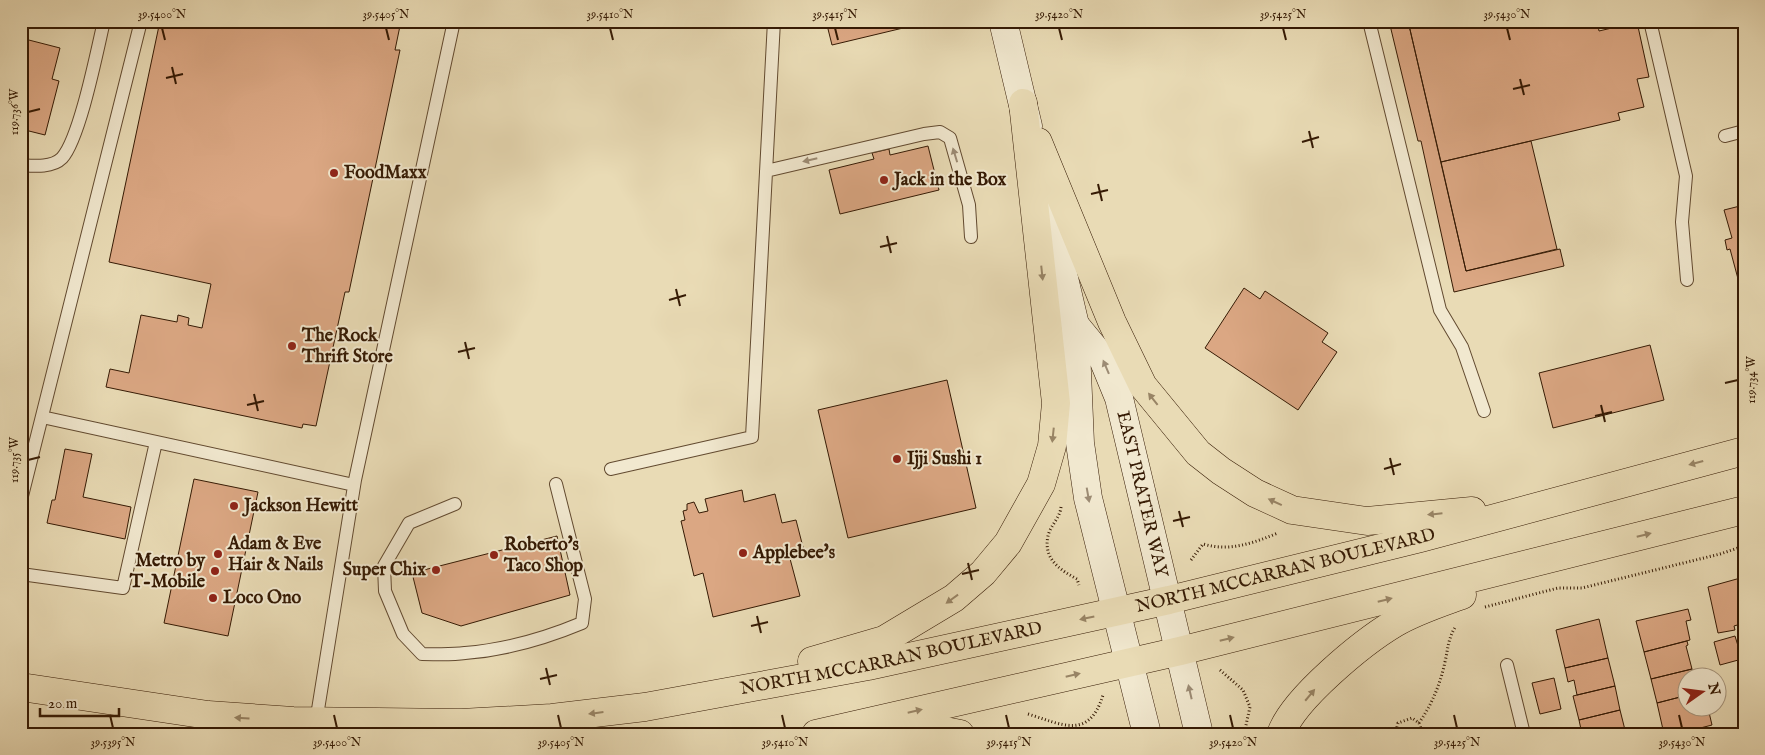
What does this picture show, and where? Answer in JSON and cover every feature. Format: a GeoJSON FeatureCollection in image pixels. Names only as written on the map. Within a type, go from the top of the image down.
{"type":"FeatureCollection","features":[{"type":"Feature","properties":{"kind":"main road","name":"EAST PRATER WAY"},"geometry":{"type":"LineString","coordinates":[[1003,21],[1074,324],[1080,443],[1088,498],[1147,734]]}},
{"type":"Feature","properties":{"kind":"main road"},"geometry":{"type":"LineString","coordinates":[[1023,103],[1055,188],[1112,322],[1143,386],[1198,453],[1220,471],[1255,492],[1292,510],[1367,521],[1453,512],[1518,510]]}},
{"type":"Feature","properties":{"kind":"main road"},"geometry":{"type":"LineString","coordinates":[[645,707],[884,640],[954,598],[983,573],[1008,543],[1041,484],[1052,446],[1056,403],[1023,103]]}},
{"type":"Feature","properties":{"kind":"main road","name":"EAST PRATER WAY"},"geometry":{"type":"LineString","coordinates":[[1074,324],[1103,359],[1119,398],[1169,600],[1199,734]]}},
{"type":"Feature","properties":{"kind":"main road","name":"NORTH MCCARRAN BOULEVARD"},"geometry":{"type":"LineString","coordinates":[[21,688],[208,716],[316,722],[461,723],[552,718],[645,707],[868,666],[1169,600],[1421,538],[1518,510],[1744,451]]}},
{"type":"Feature","properties":{"kind":"main road"},"geometry":{"type":"LineString","coordinates":[[816,734],[1180,651],[1744,510]]}},
{"type":"Feature","properties":{"kind":"main road"},"geometry":{"type":"LineString","coordinates":[[1281,734],[1284,724],[1317,686],[1353,654],[1396,622],[1446,600],[1608,544]]}},
{"type":"Feature","properties":{"kind":"main road"},"geometry":{"type":"LineString","coordinates":[[893,734],[945,731],[960,734]]}},
{"type":"Feature","properties":{"kind":"lane"},"geometry":{"type":"LineString","coordinates":[[21,166],[44,166],[61,159],[73,140],[104,21]]}},
{"type":"Feature","properties":{"kind":"lane"},"geometry":{"type":"LineString","coordinates":[[21,500],[141,21]]}},
{"type":"Feature","properties":{"kind":"lane"},"geometry":{"type":"LineString","coordinates":[[316,722],[354,485],[454,21]]}},
{"type":"Feature","properties":{"kind":"lane"},"geometry":{"type":"LineString","coordinates":[[611,469],[752,437],[774,21]]}},
{"type":"Feature","properties":{"kind":"lane"},"geometry":{"type":"LineString","coordinates":[[1369,21],[1440,310],[1462,347],[1484,411]]}},
{"type":"Feature","properties":{"kind":"lane"},"geometry":{"type":"LineString","coordinates":[[1650,21],[1686,176],[1682,222],[1687,280]]}},
{"type":"Feature","properties":{"kind":"lane"},"geometry":{"type":"LineString","coordinates":[[1725,136],[1744,131]]}},
{"type":"Feature","properties":{"kind":"lane"},"geometry":{"type":"LineString","coordinates":[[766,171],[924,134],[940,132],[950,138],[969,205],[971,237]]}},
{"type":"Feature","properties":{"kind":"lane"},"geometry":{"type":"LineString","coordinates":[[42,417],[354,485]]}},
{"type":"Feature","properties":{"kind":"lane"},"geometry":{"type":"LineString","coordinates":[[21,574],[123,588],[156,442]]}},
{"type":"Feature","properties":{"kind":"lane"},"geometry":{"type":"LineString","coordinates":[[455,504],[409,523],[384,566],[385,592],[404,634],[422,654],[466,653],[504,646],[558,633],[582,622],[585,599],[556,484]]}},
{"type":"Feature","properties":{"kind":"lane"},"geometry":{"type":"LineString","coordinates":[[1507,665],[1524,734]]}},
{"type":"Feature","properties":{"kind":"path"},"geometry":{"type":"LineString","coordinates":[[1061,503],[1060,511],[1048,536],[1052,561],[1060,570],[1077,579],[1079,585]]}},
{"type":"Feature","properties":{"kind":"path"},"geometry":{"type":"LineString","coordinates":[[1192,560],[1203,544],[1218,548],[1228,548],[1287,530]]}},
{"type":"Feature","properties":{"kind":"path"},"geometry":{"type":"LineString","coordinates":[[1476,610],[1558,588],[1582,588],[1720,554],[1744,546]]}},
{"type":"Feature","properties":{"kind":"path"},"geometry":{"type":"LineString","coordinates":[[1419,723],[1432,705],[1445,664],[1450,636],[1458,622]]}},
{"type":"Feature","properties":{"kind":"path"},"geometry":{"type":"LineString","coordinates":[[1216,667],[1243,690],[1250,707],[1244,734]]}},
{"type":"Feature","properties":{"kind":"path"},"geometry":{"type":"LineString","coordinates":[[1025,713],[1069,726],[1081,726],[1101,702],[1105,690]]}},
{"type":"Feature","properties":{"kind":"path"},"geometry":{"type":"LineString","coordinates":[[1395,734],[1395,728],[1404,719],[1412,718],[1419,723],[1424,734]]}},
{"type":"Feature","properties":{"kind":"building"},"geometry":{"type":"Polygon","coordinates":[[[160,21],[401,21],[395,50],[400,50],[349,292],[345,292],[316,426],[303,424],[302,428],[106,387],[110,369],[129,373],[141,315],[177,322],[178,315],[189,318],[188,325],[202,328],[211,284],[109,262],[160,21]]]}},
{"type":"Feature","properties":{"kind":"building"},"geometry":{"type":"Polygon","coordinates":[[[826,21],[923,21],[924,23],[832,45],[826,21]]]}},
{"type":"Feature","properties":{"kind":"building"},"geometry":{"type":"Polygon","coordinates":[[[1389,21],[1408,21],[1466,271],[1560,249],[1564,266],[1454,292],[1421,141],[1418,141],[1389,21]]]}},
{"type":"Feature","properties":{"kind":"building"},"geometry":{"type":"Polygon","coordinates":[[[1408,21],[1597,21],[1599,31],[1637,22],[1649,77],[1637,79],[1644,107],[1618,113],[1620,120],[1441,162],[1408,21]]]}},
{"type":"Feature","properties":{"kind":"building"},"geometry":{"type":"Polygon","coordinates":[[[21,38],[60,48],[52,79],[59,81],[45,135],[21,129],[21,38]]]}},
{"type":"Feature","properties":{"kind":"building"},"geometry":{"type":"Polygon","coordinates":[[[1531,141],[1557,249],[1466,271],[1441,162],[1531,141]]]}},
{"type":"Feature","properties":{"kind":"building","name":"Jack in the Box"},"geometry":{"type":"Polygon","coordinates":[[[928,146],[939,190],[840,214],[829,170],[874,159],[872,153],[889,149],[890,155],[928,146]]]}},
{"type":"Feature","properties":{"kind":"building"},"geometry":{"type":"Polygon","coordinates":[[[1744,205],[1744,289],[1741,290],[1730,249],[1727,250],[1725,240],[1732,238],[1724,210],[1744,205]]]}},
{"type":"Feature","properties":{"kind":"building"},"geometry":{"type":"Polygon","coordinates":[[[1244,288],[1260,299],[1265,291],[1328,333],[1322,342],[1337,352],[1298,410],[1205,348],[1244,288]]]}},
{"type":"Feature","properties":{"kind":"building"},"geometry":{"type":"Polygon","coordinates":[[[1650,345],[1664,400],[1553,428],[1539,373],[1650,345]]]}},
{"type":"Feature","properties":{"kind":"building","name":"Ijji Sushi 1"},"geometry":{"type":"Polygon","coordinates":[[[947,380],[976,508],[848,538],[818,410],[947,380]]]}},
{"type":"Feature","properties":{"kind":"building"},"geometry":{"type":"Polygon","coordinates":[[[65,449],[92,454],[83,497],[131,507],[125,539],[47,523],[52,500],[55,500],[65,449]]]}},
{"type":"Feature","properties":{"kind":"building"},"geometry":{"type":"Polygon","coordinates":[[[194,479],[258,492],[228,636],[164,623],[194,479]]]}},
{"type":"Feature","properties":{"kind":"building","name":"Applebee's"},"geometry":{"type":"Polygon","coordinates":[[[742,490],[744,502],[775,494],[782,523],[796,520],[804,551],[789,555],[800,596],[713,617],[703,573],[694,576],[681,521],[685,520],[683,511],[687,510],[687,504],[694,502],[699,513],[708,511],[705,499],[742,490]]]}},
{"type":"Feature","properties":{"kind":"building"},"geometry":{"type":"Polygon","coordinates":[[[557,536],[570,595],[461,626],[422,613],[412,573],[557,536]]]}},
{"type":"Feature","properties":{"kind":"building"},"geometry":{"type":"Polygon","coordinates":[[[1744,577],[1744,623],[1734,626],[1735,630],[1718,633],[1708,587],[1744,577]]]}},
{"type":"Feature","properties":{"kind":"building"},"geometry":{"type":"Polygon","coordinates":[[[1688,609],[1691,620],[1686,621],[1690,640],[1644,652],[1636,621],[1688,609]]]}},
{"type":"Feature","properties":{"kind":"building"},"geometry":{"type":"Polygon","coordinates":[[[1599,619],[1608,658],[1565,668],[1556,630],[1599,619]]]}},
{"type":"Feature","properties":{"kind":"building"},"geometry":{"type":"Polygon","coordinates":[[[1735,636],[1742,659],[1720,665],[1714,642],[1735,636]]]}},
{"type":"Feature","properties":{"kind":"building"},"geometry":{"type":"Polygon","coordinates":[[[1687,641],[1688,645],[1686,646],[1692,668],[1678,668],[1678,672],[1651,679],[1644,652],[1687,641]]]}},
{"type":"Feature","properties":{"kind":"building"},"geometry":{"type":"Polygon","coordinates":[[[1608,658],[1615,686],[1577,695],[1574,680],[1568,682],[1565,668],[1608,658]]]}},
{"type":"Feature","properties":{"kind":"building"},"geometry":{"type":"Polygon","coordinates":[[[1678,672],[1678,698],[1657,703],[1651,679],[1678,672]]]}},
{"type":"Feature","properties":{"kind":"building"},"geometry":{"type":"Polygon","coordinates":[[[1554,678],[1561,709],[1540,714],[1532,683],[1554,678]]]}},
{"type":"Feature","properties":{"kind":"building"},"geometry":{"type":"Polygon","coordinates":[[[1615,686],[1620,710],[1579,720],[1573,696],[1615,686]]]}},
{"type":"Feature","properties":{"kind":"building"},"geometry":{"type":"Polygon","coordinates":[[[1678,698],[1678,718],[1710,718],[1712,725],[1677,734],[1664,734],[1657,703],[1678,698]]]}},
{"type":"Feature","properties":{"kind":"building"},"geometry":{"type":"Polygon","coordinates":[[[1620,710],[1626,734],[1582,734],[1579,720],[1620,710]]]}},
{"type":"Feature","properties":{"kind":"place","name":"FoodMaxx"},"geometry":{"type":"Point","coordinates":[334,173]}},
{"type":"Feature","properties":{"kind":"place","name":"Jack in the Box"},"geometry":{"type":"Point","coordinates":[884,180]}},
{"type":"Feature","properties":{"kind":"place","name":"The Rock Thrift Store"},"geometry":{"type":"Point","coordinates":[292,346]}},
{"type":"Feature","properties":{"kind":"place","name":"Ijji Sushi 1"},"geometry":{"type":"Point","coordinates":[897,459]}},
{"type":"Feature","properties":{"kind":"place","name":"Jackson Hewitt"},"geometry":{"type":"Point","coordinates":[234,506]}},
{"type":"Feature","properties":{"kind":"place","name":"Applebee's"},"geometry":{"type":"Point","coordinates":[743,553]}},
{"type":"Feature","properties":{"kind":"place","name":"Adam & Eve Hair & Nails"},"geometry":{"type":"Point","coordinates":[218,554]}},
{"type":"Feature","properties":{"kind":"place","name":"Roberto's Taco Shop"},"geometry":{"type":"Point","coordinates":[494,555]}},
{"type":"Feature","properties":{"kind":"place","name":"Super Chix"},"geometry":{"type":"Point","coordinates":[436,570]}},
{"type":"Feature","properties":{"kind":"place","name":"Metro by T-Mobile"},"geometry":{"type":"Point","coordinates":[215,571]}},
{"type":"Feature","properties":{"kind":"place","name":"Loco Ono"},"geometry":{"type":"Point","coordinates":[213,598]}}]}
